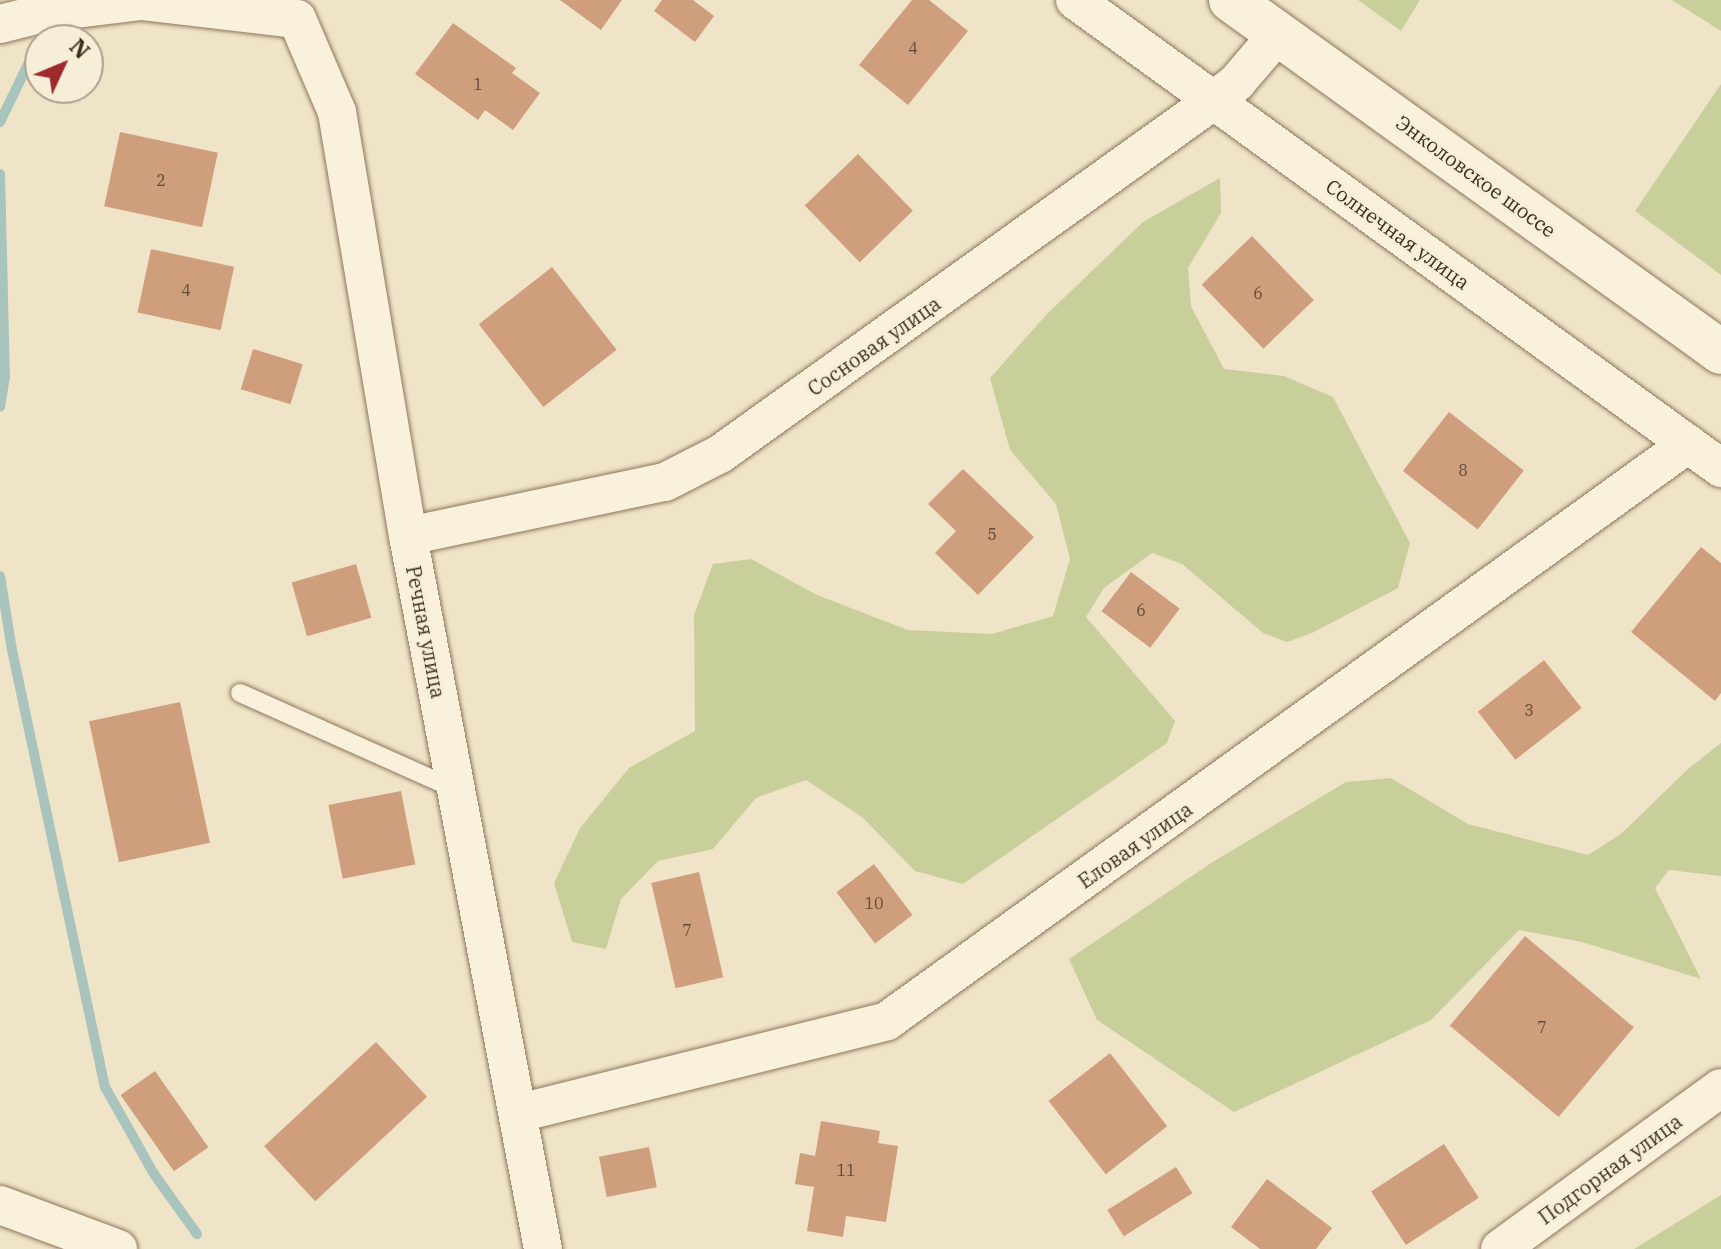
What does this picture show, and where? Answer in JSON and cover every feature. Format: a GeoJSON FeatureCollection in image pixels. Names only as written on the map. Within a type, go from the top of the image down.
{"type":"FeatureCollection","features":[{"type":"Feature","properties":{"kind":"main road","name":"Энколовское шоссе"},"geometry":{"type":"LineString","coordinates":[[1231,0],[1721,352]]}},
{"type":"Feature","properties":{"kind":"street","name":"Солнечная улица"},"geometry":{"type":"LineString","coordinates":[[1075,0],[1721,468]]}},
{"type":"Feature","properties":{"kind":"street"},"geometry":{"type":"LineString","coordinates":[[0,24],[44,13],[141,1],[304,10]]}},
{"type":"Feature","properties":{"kind":"street","name":"Речная улица"},"geometry":{"type":"LineString","coordinates":[[304,10],[337,112],[408,536],[543,1249]]}},
{"type":"Feature","properties":{"kind":"street","name":"Сосновая улица"},"geometry":{"type":"LineString","coordinates":[[408,536],[665,482],[720,454],[1213,101],[1237,82],[1278,34]]}},
{"type":"Feature","properties":{"kind":"street","name":"Еловая улица"},"geometry":{"type":"LineString","coordinates":[[519,1113],[887,1021],[1688,444]]}},
{"type":"Feature","properties":{"kind":"street","name":"Подгорная улица"},"geometry":{"type":"LineString","coordinates":[[1500,1249],[1721,1088]]}},
{"type":"Feature","properties":{"kind":"street"},"geometry":{"type":"LineString","coordinates":[[0,1205],[118,1249]]}},
{"type":"Feature","properties":{"kind":"lane"},"geometry":{"type":"LineString","coordinates":[[240,693],[455,789]]}},
{"type":"Feature","properties":{"kind":"green space"},"geometry":{"type":"Polygon","coordinates":[[[1358,0],[1420,0],[1401,31],[1358,0]]]}},
{"type":"Feature","properties":{"kind":"green space"},"geometry":{"type":"Polygon","coordinates":[[[1672,0],[1721,0],[1721,31],[1672,0]]]}},
{"type":"Feature","properties":{"kind":"green space"},"geometry":{"type":"Polygon","coordinates":[[[1721,84],[1721,275],[1635,211],[1721,84]]]}},
{"type":"Feature","properties":{"kind":"green space"},"geometry":{"type":"Polygon","coordinates":[[[1220,178],[1221,213],[1188,268],[1191,306],[1224,369],[1284,376],[1333,397],[1410,543],[1398,588],[1312,633],[1287,642],[1263,633],[1182,564],[1152,553],[1104,588],[1086,617],[1175,721],[1167,743],[963,884],[915,871],[862,817],[806,780],[756,798],[713,849],[658,861],[621,899],[606,949],[572,942],[554,883],[580,828],[629,768],[695,731],[694,615],[713,564],[751,559],[817,595],[908,630],[992,634],[1053,616],[1070,559],[1056,504],[1010,450],[990,378],[1047,314],[1143,222],[1220,178]]]}},
{"type":"Feature","properties":{"kind":"green space"},"geometry":{"type":"Polygon","coordinates":[[[1721,743],[1721,876],[1669,870],[1655,888],[1701,979],[1582,942],[1519,930],[1431,1020],[1234,1112],[1097,1020],[1069,959],[1211,863],[1346,782],[1391,778],[1468,824],[1588,855],[1622,833],[1688,769],[1721,743]]]}},
{"type":"Feature","properties":{"kind":"green space"},"geometry":{"type":"Polygon","coordinates":[[[1721,1195],[1721,1249],[1634,1249],[1721,1195]]]}},
{"type":"Feature","properties":{"kind":"building"},"geometry":{"type":"Polygon","coordinates":[[[560,0],[622,0],[601,30],[560,0]]]}},
{"type":"Feature","properties":{"kind":"building"},"geometry":{"type":"Polygon","coordinates":[[[662,0],[693,0],[714,16],[695,42],[654,11],[662,0]]]}},
{"type":"Feature","properties":{"kind":"building"},"geometry":{"type":"Polygon","coordinates":[[[912,0],[929,0],[968,31],[908,105],[859,65],[912,0]]]}},
{"type":"Feature","properties":{"kind":"building"},"geometry":{"type":"Polygon","coordinates":[[[453,23],[516,68],[512,73],[540,93],[513,130],[485,110],[478,120],[415,74],[453,23]]]}},
{"type":"Feature","properties":{"kind":"building"},"geometry":{"type":"Polygon","coordinates":[[[120,132],[218,153],[202,227],[104,206],[120,132]]]}},
{"type":"Feature","properties":{"kind":"building"},"geometry":{"type":"Polygon","coordinates":[[[858,154],[913,211],[860,262],[805,205],[858,154]]]}},
{"type":"Feature","properties":{"kind":"building"},"geometry":{"type":"Polygon","coordinates":[[[1252,236],[1314,300],[1263,349],[1202,285],[1252,236]]]}},
{"type":"Feature","properties":{"kind":"building"},"geometry":{"type":"Polygon","coordinates":[[[151,249],[234,267],[221,330],[137,313],[151,249]]]}},
{"type":"Feature","properties":{"kind":"building"},"geometry":{"type":"Polygon","coordinates":[[[552,267],[617,350],[543,407],[479,324],[552,267]]]}},
{"type":"Feature","properties":{"kind":"building"},"geometry":{"type":"Polygon","coordinates":[[[253,349],[303,364],[290,404],[241,389],[253,349]]]}},
{"type":"Feature","properties":{"kind":"building"},"geometry":{"type":"Polygon","coordinates":[[[1449,412],[1524,470],[1478,530],[1403,471],[1449,412]]]}},
{"type":"Feature","properties":{"kind":"building"},"geometry":{"type":"Polygon","coordinates":[[[963,469],[1034,537],[978,595],[935,553],[956,531],[928,504],[963,469]]]}},
{"type":"Feature","properties":{"kind":"building"},"geometry":{"type":"Polygon","coordinates":[[[1701,547],[1721,563],[1721,693],[1715,701],[1631,632],[1701,547]]]}},
{"type":"Feature","properties":{"kind":"building"},"geometry":{"type":"Polygon","coordinates":[[[356,564],[371,618],[307,636],[292,582],[356,564]]]}},
{"type":"Feature","properties":{"kind":"building"},"geometry":{"type":"Polygon","coordinates":[[[1131,572],[1180,609],[1150,648],[1102,611],[1131,572]]]}},
{"type":"Feature","properties":{"kind":"building"},"geometry":{"type":"Polygon","coordinates":[[[1544,660],[1582,708],[1515,760],[1478,712],[1544,660]]]}},
{"type":"Feature","properties":{"kind":"building"},"geometry":{"type":"Polygon","coordinates":[[[180,702],[210,843],[119,862],[89,721],[180,702]]]}},
{"type":"Feature","properties":{"kind":"building"},"geometry":{"type":"Polygon","coordinates":[[[401,791],[415,865],[343,879],[328,805],[401,791]]]}},
{"type":"Feature","properties":{"kind":"building"},"geometry":{"type":"Polygon","coordinates":[[[874,864],[913,915],[875,943],[836,892],[874,864]]]}},
{"type":"Feature","properties":{"kind":"building"},"geometry":{"type":"Polygon","coordinates":[[[699,872],[723,977],[676,988],[651,883],[699,872]]]}},
{"type":"Feature","properties":{"kind":"building"},"geometry":{"type":"Polygon","coordinates":[[[1525,936],[1634,1027],[1559,1117],[1450,1026],[1525,936]]]}},
{"type":"Feature","properties":{"kind":"building"},"geometry":{"type":"Polygon","coordinates":[[[376,1042],[427,1097],[315,1201],[264,1146],[376,1042]]]}},
{"type":"Feature","properties":{"kind":"building"},"geometry":{"type":"Polygon","coordinates":[[[1110,1053],[1167,1126],[1106,1174],[1049,1101],[1110,1053]]]}},
{"type":"Feature","properties":{"kind":"building"},"geometry":{"type":"Polygon","coordinates":[[[155,1071],[208,1147],[174,1171],[121,1095],[155,1071]]]}},
{"type":"Feature","properties":{"kind":"building"},"geometry":{"type":"Polygon","coordinates":[[[821,1121],[880,1131],[878,1143],[898,1146],[886,1222],[846,1216],[843,1237],[807,1231],[814,1187],[795,1184],[800,1153],[815,1156],[821,1121]]]}},
{"type":"Feature","properties":{"kind":"building"},"geometry":{"type":"Polygon","coordinates":[[[1444,1144],[1479,1198],[1406,1245],[1371,1191],[1444,1144]]]}},
{"type":"Feature","properties":{"kind":"building"},"geometry":{"type":"Polygon","coordinates":[[[649,1147],[657,1187],[607,1197],[599,1157],[649,1147]]]}},
{"type":"Feature","properties":{"kind":"building"},"geometry":{"type":"Polygon","coordinates":[[[1176,1167],[1192,1193],[1124,1236],[1107,1210],[1176,1167]]]}},
{"type":"Feature","properties":{"kind":"building"},"geometry":{"type":"Polygon","coordinates":[[[1267,1179],[1332,1228],[1316,1249],[1260,1249],[1231,1227],[1267,1179]]]}},
{"type":"Feature","properties":{"kind":"waterway"},"geometry":{"type":"LineString","coordinates":[[0,122],[24,73]]}},
{"type":"Feature","properties":{"kind":"waterway"},"geometry":{"type":"LineString","coordinates":[[0,174],[5,376],[0,407]]}},
{"type":"Feature","properties":{"kind":"waterway"},"geometry":{"type":"LineString","coordinates":[[0,576],[12,650],[105,1087],[154,1174],[197,1234]]}}]}
